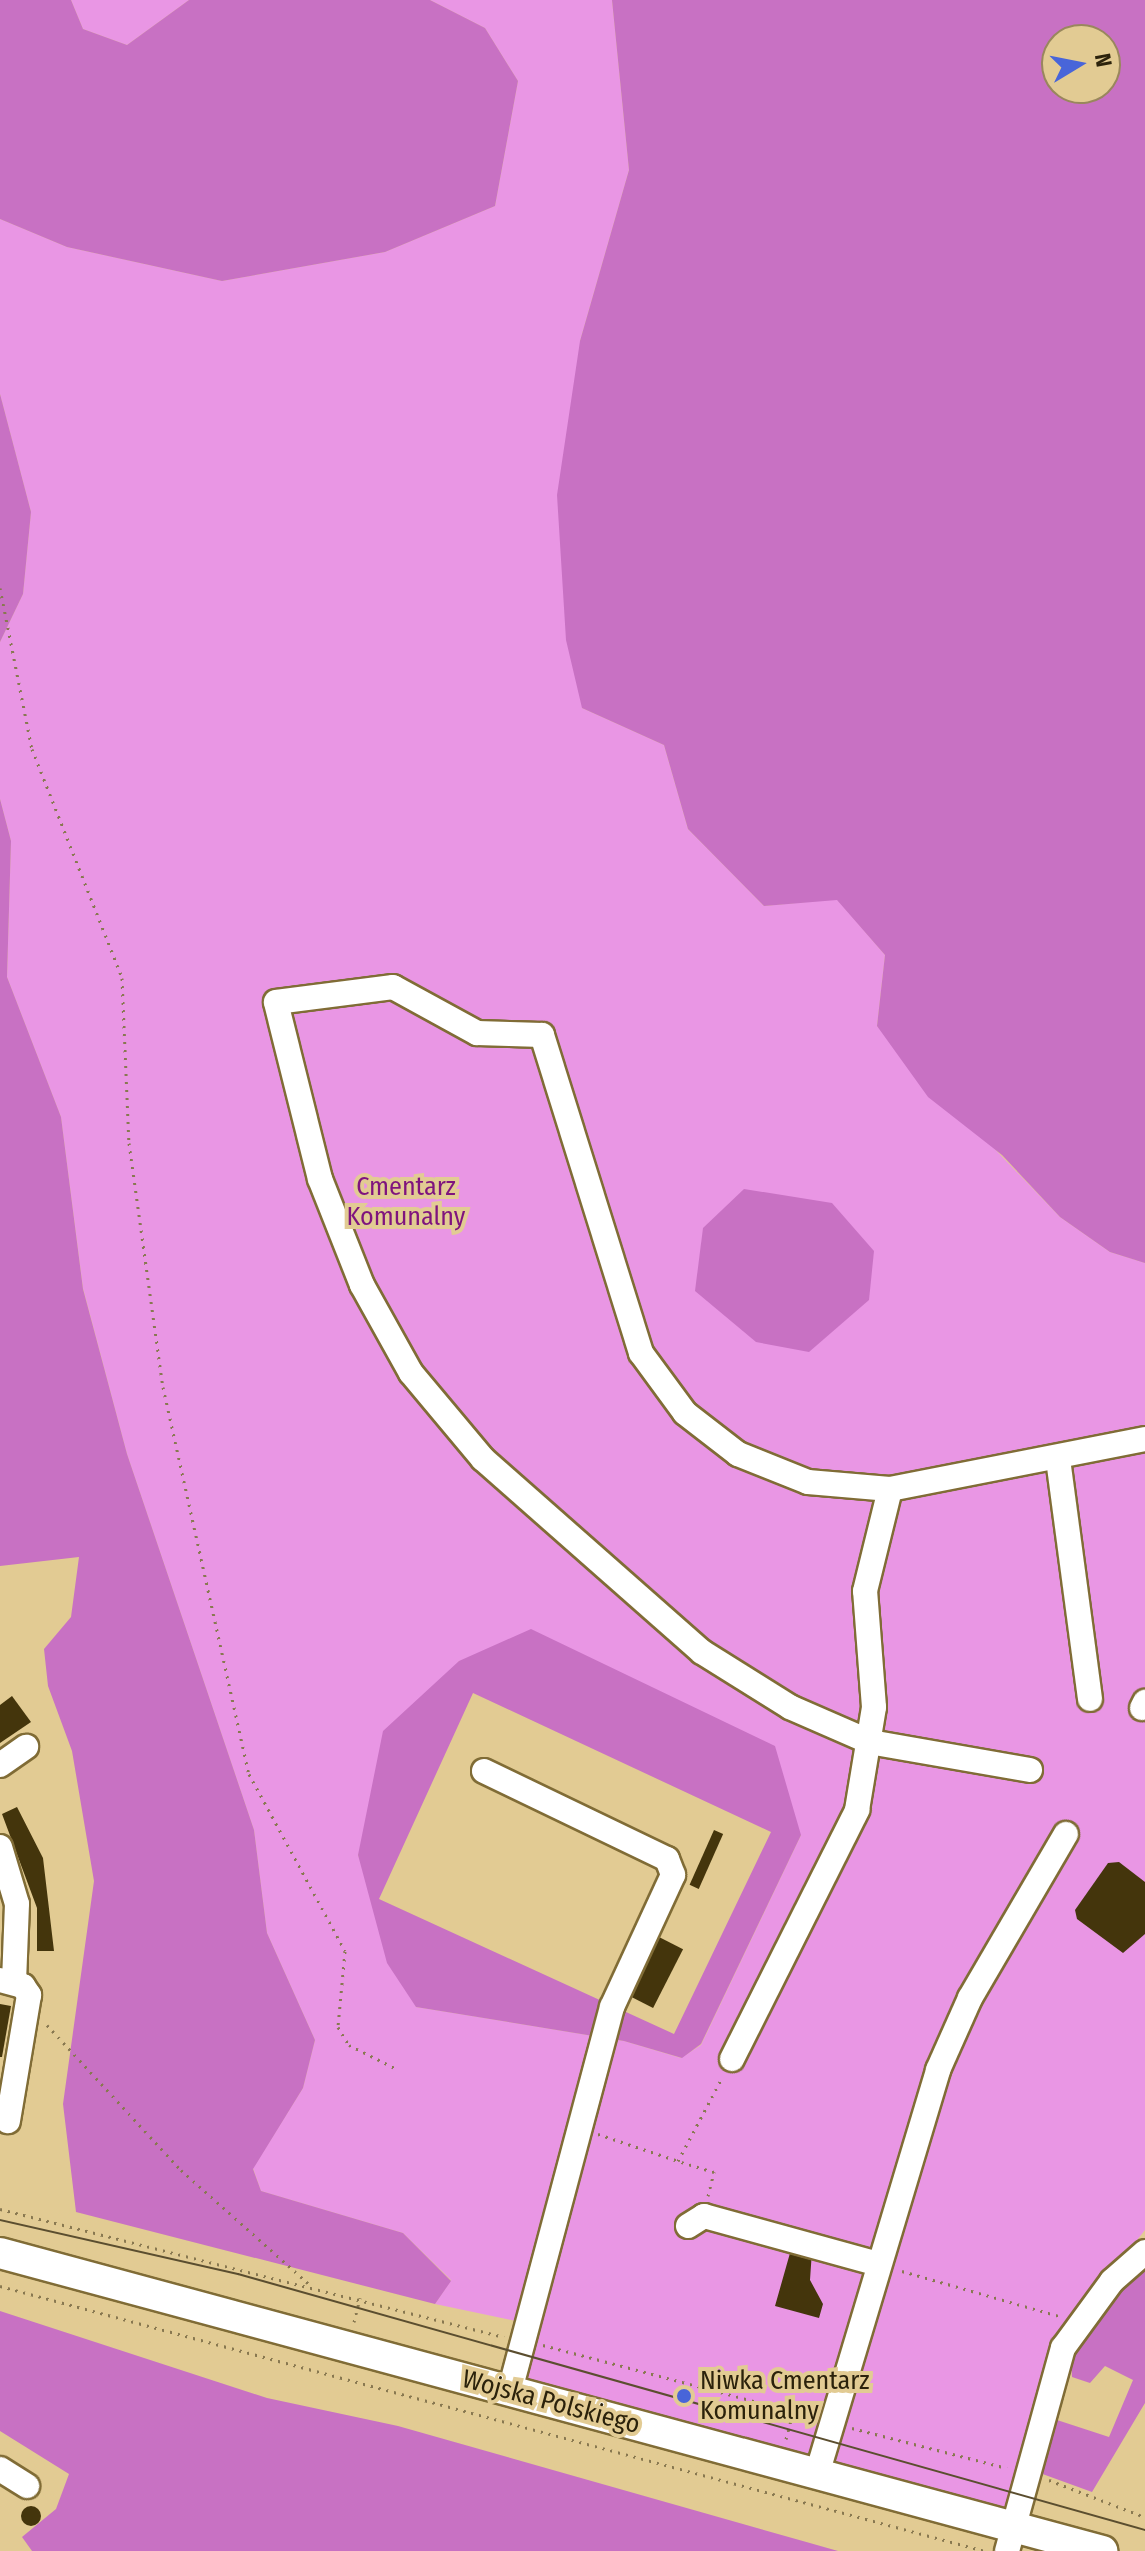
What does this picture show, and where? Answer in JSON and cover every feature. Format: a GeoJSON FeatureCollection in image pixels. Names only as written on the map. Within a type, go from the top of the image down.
{"type":"FeatureCollection","features":[{"type":"Feature","properties":{"kind":"main road","name":"Wojska Polskiego"},"geometry":{"type":"LineString","coordinates":[[0,2253],[817,2474],[1011,2539],[1102,2551]]}},
{"type":"Feature","properties":{"kind":"street"},"geometry":{"type":"LineString","coordinates":[[1030,1770],[870,1742],[790,1707],[702,1652],[449,1422],[390,1341],[337,1228],[276,1002],[393,987],[477,1033],[542,1035],[629,1325],[660,1383],[715,1438],[770,1469],[839,1487],[890,1489],[1145,1439]]}},
{"type":"Feature","properties":{"kind":"street"},"geometry":{"type":"LineString","coordinates":[[1058,1459],[1090,1699]]}},
{"type":"Feature","properties":{"kind":"street"},"geometry":{"type":"LineString","coordinates":[[732,2059],[843,1846],[870,1742],[873,1666],[865,1591],[890,1489]]}},
{"type":"Feature","properties":{"kind":"street"},"geometry":{"type":"LineString","coordinates":[[0,1765],[26,1747]]}},
{"type":"Feature","properties":{"kind":"street"},"geometry":{"type":"LineString","coordinates":[[484,1771],[667,1859],[673,1875],[612,2007],[584,2101],[510,2390]]}},
{"type":"Feature","properties":{"kind":"street"},"geometry":{"type":"LineString","coordinates":[[817,2474],[910,2144],[970,1998],[1066,1834]]}},
{"type":"Feature","properties":{"kind":"street"},"geometry":{"type":"LineString","coordinates":[[0,1847],[17,1904],[7,1981],[29,1995],[8,2121]]}},
{"type":"Feature","properties":{"kind":"street"},"geometry":{"type":"LineString","coordinates":[[696,2221],[875,2263]]}},
{"type":"Feature","properties":{"kind":"street"},"geometry":{"type":"LineString","coordinates":[[1011,2539],[1021,2464],[1063,2348],[1112,2281],[1145,2252]]}},
{"type":"Feature","properties":{"kind":"street"},"geometry":{"type":"LineString","coordinates":[[0,2469],[27,2486]]}},
{"type":"Feature","properties":{"kind":"path"},"geometry":{"type":"LineString","coordinates":[[0,588],[32,749],[122,978],[129,1143],[163,1387],[249,1774],[345,1951],[338,2027],[349,2045],[395,2068]]}},
{"type":"Feature","properties":{"kind":"path"},"geometry":{"type":"LineString","coordinates":[[29,2007],[181,2170],[310,2285]]}},
{"type":"Feature","properties":{"kind":"path"},"geometry":{"type":"LineString","coordinates":[[678,2161],[732,2059]]}},
{"type":"Feature","properties":{"kind":"path"},"geometry":{"type":"LineString","coordinates":[[584,2101],[597,2104],[595,2133],[714,2172],[696,2221]]}},
{"type":"Feature","properties":{"kind":"path"},"geometry":{"type":"LineString","coordinates":[[875,2263],[1059,2315],[1054,2329]]}},
{"type":"Feature","properties":{"kind":"path"},"geometry":{"type":"LineString","coordinates":[[0,2286],[986,2551]]}},
{"type":"Feature","properties":{"kind":"path"},"geometry":{"type":"LineString","coordinates":[[1021,2464],[1145,2517]]}},
{"type":"Feature","properties":{"kind":"green space"},"geometry":{"type":"Polygon","coordinates":[[[71,0],[189,0],[127,45],[83,29],[71,0]]]}},
{"type":"Feature","properties":{"kind":"green space","name":"Cmentarz Komunalny"},"geometry":{"type":"Polygon","coordinates":[[[430,0],[612,0],[629,170],[580,341],[582,708],[664,745],[688,829],[764,906],[837,899],[885,955],[877,1026],[1060,1217],[1110,1252],[1145,1263],[1145,2230],[1058,2339],[1007,2511],[501,2374],[516,2321],[435,2304],[451,2280],[403,2233],[261,2191],[253,2168],[303,2088],[315,2040],[267,1933],[254,1830],[127,1454],[83,1288],[61,1117],[7,977],[11,841],[0,799],[0,642],[23,594],[31,512],[0,394],[0,219],[67,247],[222,281],[385,252],[495,206],[518,81],[485,28],[430,0]],[[459,1661],[358,1855],[416,2007],[624,2041],[681,2058],[701,2045],[801,1835],[459,1661]]]}},
{"type":"Feature","properties":{"kind":"shaded area"},"geometry":{"type":"Polygon","coordinates":[[[0,0],[71,0],[83,29],[127,45],[189,0],[430,0],[485,28],[518,81],[495,206],[385,252],[222,281],[67,247],[0,219],[0,0]]]}},
{"type":"Feature","properties":{"kind":"shaded area"},"geometry":{"type":"Polygon","coordinates":[[[612,0],[1145,0],[1145,1263],[1110,1252],[1060,1217],[1002,1155],[928,1097],[877,1026],[885,955],[837,900],[764,906],[688,829],[664,745],[582,708],[566,640],[557,495],[580,341],[629,170],[612,0]]]}},
{"type":"Feature","properties":{"kind":"shaded area"},"geometry":{"type":"Polygon","coordinates":[[[0,394],[31,512],[23,594],[0,642],[0,394]]]}},
{"type":"Feature","properties":{"kind":"shaded area"},"geometry":{"type":"Polygon","coordinates":[[[0,799],[11,841],[7,977],[61,1117],[83,1289],[127,1454],[254,1830],[267,1933],[315,2040],[303,2088],[253,2169],[261,2191],[403,2233],[451,2281],[435,2304],[76,2212],[63,2104],[94,1881],[72,1751],[48,1686],[44,1649],[71,1617],[79,1557],[0,1566],[0,799]]]}},
{"type":"Feature","properties":{"kind":"shaded area"},"geometry":{"type":"Polygon","coordinates":[[[744,1189],[832,1203],[874,1251],[869,1300],[809,1352],[756,1342],[695,1291],[703,1228],[744,1189]]]}},
{"type":"Feature","properties":{"kind":"shaded area"},"geometry":{"type":"Polygon","coordinates":[[[531,1629],[775,1746],[801,1835],[701,2044],[682,2058],[624,2041],[416,2007],[387,1963],[358,1855],[383,1731],[459,1661],[531,1629]],[[473,1693],[379,1899],[674,2034],[771,1832],[473,1693]]]}},
{"type":"Feature","properties":{"kind":"shaded area"},"geometry":{"type":"Polygon","coordinates":[[[1145,2266],[1145,2403],[1092,2492],[1037,2472],[1057,2420],[1109,2437],[1133,2380],[1105,2366],[1090,2383],[1072,2377],[1071,2362],[1097,2313],[1145,2266]]]}},
{"type":"Feature","properties":{"kind":"shaded area"},"geometry":{"type":"Polygon","coordinates":[[[0,2311],[267,2398],[398,2426],[838,2551],[32,2551],[22,2537],[56,2509],[69,2474],[0,2431],[0,2311]]]}},
{"type":"Feature","properties":{"kind":"building"},"geometry":{"type":"Polygon","coordinates":[[[12,1696],[31,1722],[0,1743],[0,1705],[12,1696]]]}},
{"type":"Feature","properties":{"kind":"building"},"geometry":{"type":"Polygon","coordinates":[[[17,1807],[43,1858],[54,1951],[37,1951],[37,1908],[2,1814],[17,1807]]]}},
{"type":"Feature","properties":{"kind":"building"},"geometry":{"type":"Polygon","coordinates":[[[714,1830],[723,1834],[699,1889],[690,1885],[714,1830]]]}},
{"type":"Feature","properties":{"kind":"building"},"geometry":{"type":"Polygon","coordinates":[[[1119,1862],[1145,1882],[1145,1934],[1123,1953],[1077,1919],[1075,1910],[1108,1863],[1119,1862]]]}},
{"type":"Feature","properties":{"kind":"building"},"geometry":{"type":"Polygon","coordinates":[[[659,1937],[683,1949],[653,2008],[629,1996],[659,1937]]]}},
{"type":"Feature","properties":{"kind":"building"},"geometry":{"type":"Polygon","coordinates":[[[0,2004],[11,2006],[2,2057],[0,2057],[0,2004]]]}},
{"type":"Feature","properties":{"kind":"building"},"geometry":{"type":"Polygon","coordinates":[[[792,2246],[812,2251],[810,2280],[823,2304],[819,2318],[775,2306],[792,2246]]]}},
{"type":"Feature","properties":{"kind":"building"},"geometry":{"type":"Polygon","coordinates":[[[31,2506],[38,2509],[41,2516],[38,2523],[31,2526],[24,2523],[21,2516],[24,2509],[31,2506]]]}},
{"type":"Feature","properties":{"kind":"tram line"},"geometry":{"type":"LineString","coordinates":[[0,2220],[238,2274],[1145,2530]]}},
{"type":"Feature","properties":{"kind":"place","name":"Niwka Cmentarz Komunalny"},"geometry":{"type":"Point","coordinates":[684,2396]}}]}
